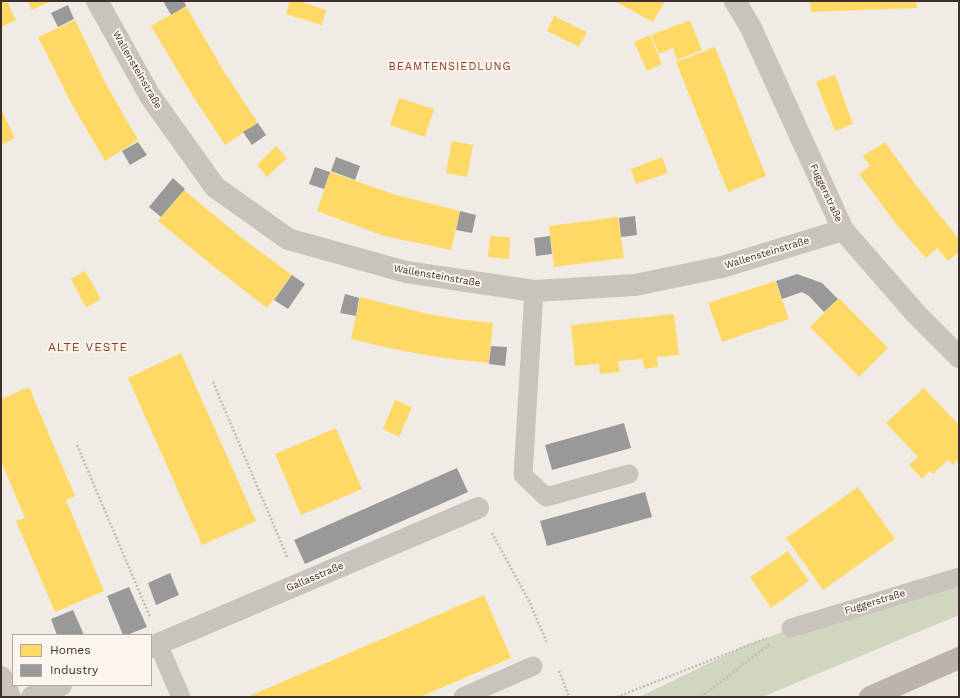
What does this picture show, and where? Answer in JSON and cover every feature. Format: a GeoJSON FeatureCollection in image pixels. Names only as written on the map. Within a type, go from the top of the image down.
{"type":"FeatureCollection","features":[{"type":"Feature","properties":{"kind":"main road"},"geometry":{"type":"LineString","coordinates":[[870,697],[959,658]]}},
{"type":"Feature","properties":{"kind":"street","name":"Wallensteinstraße"},"geometry":{"type":"LineString","coordinates":[[97,1],[150,96],[215,187],[288,239],[406,272],[534,291],[635,285],[722,267],[843,230]]}},
{"type":"Feature","properties":{"kind":"street","name":"Fuggerstraße"},"geometry":{"type":"LineString","coordinates":[[735,1],[751,28],[843,230],[917,315],[959,357]]}},
{"type":"Feature","properties":{"kind":"street","name":"Gallasstraße"},"geometry":{"type":"LineString","coordinates":[[157,644],[478,508]]}},
{"type":"Feature","properties":{"kind":"street"},"geometry":{"type":"LineString","coordinates":[[1,677],[10,697]]}},
{"type":"Feature","properties":{"kind":"street"},"geometry":{"type":"LineString","coordinates":[[32,697],[59,686]]}},
{"type":"Feature","properties":{"kind":"lane"},"geometry":{"type":"LineString","coordinates":[[534,291],[522,475],[546,497],[629,474]]}},
{"type":"Feature","properties":{"kind":"lane","name":"Fuggerstraße"},"geometry":{"type":"LineString","coordinates":[[791,628],[959,577]]}},
{"type":"Feature","properties":{"kind":"lane"},"geometry":{"type":"LineString","coordinates":[[157,644],[181,697]]}},
{"type":"Feature","properties":{"kind":"lane"},"geometry":{"type":"LineString","coordinates":[[463,697],[533,666]]}},
{"type":"Feature","properties":{"kind":"path"},"geometry":{"type":"LineString","coordinates":[[213,382],[298,584]]}},
{"type":"Feature","properties":{"kind":"path"},"geometry":{"type":"LineString","coordinates":[[77,445],[157,644]]}},
{"type":"Feature","properties":{"kind":"path"},"geometry":{"type":"LineString","coordinates":[[478,508],[529,601],[547,644]]}},
{"type":"Feature","properties":{"kind":"path"},"geometry":{"type":"LineString","coordinates":[[617,697],[791,628]]}},
{"type":"Feature","properties":{"kind":"path"},"geometry":{"type":"LineString","coordinates":[[701,697],[791,628]]}},
{"type":"Feature","properties":{"kind":"path"},"geometry":{"type":"LineString","coordinates":[[557,665],[569,697]]}},
{"type":"Feature","properties":{"kind":"green space"},"geometry":{"type":"Polygon","coordinates":[[[959,568],[959,615],[762,697],[639,697],[747,645],[959,568]]]}},
{"type":"Feature","properties":{"kind":"building: Homes"},"geometry":{"type":"Polygon","coordinates":[[[1,1],[7,1],[16,20],[1,27],[1,1]]]}},
{"type":"Feature","properties":{"kind":"building: Homes"},"geometry":{"type":"Polygon","coordinates":[[[27,1],[51,1],[32,10],[27,1]]]}},
{"type":"Feature","properties":{"kind":"building: Homes"},"geometry":{"type":"Polygon","coordinates":[[[290,1],[298,1],[326,10],[322,25],[286,14],[290,1]]]}},
{"type":"Feature","properties":{"kind":"building: Homes"},"geometry":{"type":"Polygon","coordinates":[[[614,1],[665,1],[653,22],[614,1]]]}},
{"type":"Feature","properties":{"kind":"building: Homes"},"geometry":{"type":"Polygon","coordinates":[[[810,1],[916,1],[917,8],[811,12],[810,1]]]}},
{"type":"Feature","properties":{"kind":"building: Homes"},"geometry":{"type":"Polygon","coordinates":[[[186,6],[223,70],[258,123],[225,145],[189,90],[151,26],[186,6]]]}},
{"type":"Feature","properties":{"kind":"building: Homes"},"geometry":{"type":"Polygon","coordinates":[[[554,16],[587,32],[579,47],[547,31],[554,16]]]}},
{"type":"Feature","properties":{"kind":"building: Homes"},"geometry":{"type":"Polygon","coordinates":[[[75,20],[105,82],[138,140],[105,161],[70,101],[38,37],[75,20]]]}},
{"type":"Feature","properties":{"kind":"building: Homes"},"geometry":{"type":"Polygon","coordinates":[[[690,20],[702,50],[677,60],[673,48],[659,54],[651,35],[690,20]]]}},
{"type":"Feature","properties":{"kind":"building: Homes"},"geometry":{"type":"Polygon","coordinates":[[[650,35],[662,64],[647,71],[634,42],[650,35]]]}},
{"type":"Feature","properties":{"kind":"building: Homes"},"geometry":{"type":"Polygon","coordinates":[[[715,47],[766,176],[728,192],[676,62],[715,47]]]}},
{"type":"Feature","properties":{"kind":"building: Homes"},"geometry":{"type":"Polygon","coordinates":[[[835,75],[853,124],[835,131],[816,82],[835,75]]]}},
{"type":"Feature","properties":{"kind":"building: Homes"},"geometry":{"type":"Polygon","coordinates":[[[399,98],[434,109],[425,137],[390,125],[399,98]]]}},
{"type":"Feature","properties":{"kind":"building: Homes"},"geometry":{"type":"Polygon","coordinates":[[[1,109],[15,138],[1,145],[1,109]]]}},
{"type":"Feature","properties":{"kind":"building: Homes"},"geometry":{"type":"Polygon","coordinates":[[[452,141],[473,145],[467,177],[446,173],[452,141]]]}},
{"type":"Feature","properties":{"kind":"building: Homes"},"geometry":{"type":"Polygon","coordinates":[[[885,142],[915,184],[959,239],[959,252],[948,261],[937,248],[926,258],[896,224],[859,174],[870,166],[863,156],[885,142]]]}},
{"type":"Feature","properties":{"kind":"building: Homes"},"geometry":{"type":"Polygon","coordinates":[[[276,146],[287,158],[267,177],[257,165],[276,146]]]}},
{"type":"Feature","properties":{"kind":"building: Homes"},"geometry":{"type":"Polygon","coordinates":[[[662,157],[668,173],[636,184],[631,169],[662,157]]]}},
{"type":"Feature","properties":{"kind":"building: Homes"},"geometry":{"type":"Polygon","coordinates":[[[330,172],[396,195],[460,211],[451,250],[384,236],[317,211],[330,172]]]}},
{"type":"Feature","properties":{"kind":"building: Homes"},"geometry":{"type":"Polygon","coordinates":[[[184,190],[238,235],[292,275],[267,308],[158,221],[184,190]]]}},
{"type":"Feature","properties":{"kind":"building: Homes"},"geometry":{"type":"Polygon","coordinates":[[[618,217],[624,258],[554,267],[549,226],[618,217]]]}},
{"type":"Feature","properties":{"kind":"building: Homes"},"geometry":{"type":"Polygon","coordinates":[[[490,236],[510,237],[509,259],[488,257],[490,236]]]}},
{"type":"Feature","properties":{"kind":"building: Homes"},"geometry":{"type":"Polygon","coordinates":[[[85,271],[101,299],[86,308],[71,279],[85,271]]]}},
{"type":"Feature","properties":{"kind":"building: Homes"},"geometry":{"type":"Polygon","coordinates":[[[775,281],[789,319],[722,342],[708,303],[775,281]]]}},
{"type":"Feature","properties":{"kind":"building: Homes"},"geometry":{"type":"Polygon","coordinates":[[[360,297],[428,314],[493,323],[489,363],[420,354],[351,339],[360,297]]]}},
{"type":"Feature","properties":{"kind":"building: Homes"},"geometry":{"type":"Polygon","coordinates":[[[839,298],[888,348],[859,377],[810,327],[839,298]]]}},
{"type":"Feature","properties":{"kind":"building: Homes"},"geometry":{"type":"Polygon","coordinates":[[[674,314],[679,355],[657,357],[658,367],[644,369],[643,359],[618,361],[620,372],[600,374],[599,364],[575,366],[571,325],[674,314]]]}},
{"type":"Feature","properties":{"kind":"building: Homes"},"geometry":{"type":"Polygon","coordinates":[[[181,353],[256,521],[202,545],[128,378],[181,353]]]}},
{"type":"Feature","properties":{"kind":"building: Homes"},"geometry":{"type":"Polygon","coordinates":[[[29,387],[75,496],[66,500],[104,591],[55,612],[16,521],[25,518],[1,461],[1,399],[29,387]]]}},
{"type":"Feature","properties":{"kind":"building: Homes"},"geometry":{"type":"Polygon","coordinates":[[[924,388],[959,425],[959,459],[953,465],[948,460],[933,474],[930,471],[922,479],[909,465],[918,457],[886,423],[924,388]]]}},
{"type":"Feature","properties":{"kind":"building: Homes"},"geometry":{"type":"Polygon","coordinates":[[[395,400],[412,407],[399,437],[383,429],[395,400]]]}},
{"type":"Feature","properties":{"kind":"building: Homes"},"geometry":{"type":"Polygon","coordinates":[[[336,428],[362,489],[301,515],[275,454],[336,428]]]}},
{"type":"Feature","properties":{"kind":"building: Homes"},"geometry":{"type":"Polygon","coordinates":[[[858,487],[895,539],[823,590],[786,538],[858,487]]]}},
{"type":"Feature","properties":{"kind":"building: Homes"},"geometry":{"type":"Polygon","coordinates":[[[788,551],[809,581],[771,608],[750,577],[788,551]]]}},
{"type":"Feature","properties":{"kind":"building: Homes"},"geometry":{"type":"Polygon","coordinates":[[[484,595],[511,658],[420,697],[247,697],[484,595]]]}},
{"type":"Feature","properties":{"kind":"building: Industry"},"geometry":{"type":"Polygon","coordinates":[[[163,1],[184,1],[186,6],[171,15],[163,1]]]}},
{"type":"Feature","properties":{"kind":"building: Industry"},"geometry":{"type":"Polygon","coordinates":[[[68,5],[74,19],[58,27],[51,13],[68,5]]]}},
{"type":"Feature","properties":{"kind":"building: Industry"},"geometry":{"type":"Polygon","coordinates":[[[258,123],[266,135],[252,145],[243,132],[258,123]]]}},
{"type":"Feature","properties":{"kind":"building: Industry"},"geometry":{"type":"Polygon","coordinates":[[[138,142],[147,155],[130,165],[122,151],[138,142]]]}},
{"type":"Feature","properties":{"kind":"building: Industry"},"geometry":{"type":"Polygon","coordinates":[[[336,157],[360,166],[355,180],[331,171],[336,157]]]}},
{"type":"Feature","properties":{"kind":"building: Industry"},"geometry":{"type":"Polygon","coordinates":[[[315,167],[330,172],[324,189],[309,184],[315,167]]]}},
{"type":"Feature","properties":{"kind":"building: Industry"},"geometry":{"type":"Polygon","coordinates":[[[173,178],[185,189],[161,217],[149,207],[173,178]]]}},
{"type":"Feature","properties":{"kind":"building: Industry"},"geometry":{"type":"Polygon","coordinates":[[[460,211],[476,215],[472,233],[456,230],[460,211]]]}},
{"type":"Feature","properties":{"kind":"building: Industry"},"geometry":{"type":"Polygon","coordinates":[[[635,216],[637,235],[621,237],[619,218],[635,216]]]}},
{"type":"Feature","properties":{"kind":"building: Industry"},"geometry":{"type":"Polygon","coordinates":[[[550,236],[552,254],[536,256],[534,238],[550,236]]]}},
{"type":"Feature","properties":{"kind":"building: Industry"},"geometry":{"type":"Polygon","coordinates":[[[797,274],[822,283],[838,299],[824,312],[809,296],[802,292],[782,299],[776,281],[797,274]]]}},
{"type":"Feature","properties":{"kind":"building: Industry"},"geometry":{"type":"Polygon","coordinates":[[[292,275],[305,284],[288,309],[274,300],[292,275]]]}},
{"type":"Feature","properties":{"kind":"building: Industry"},"geometry":{"type":"Polygon","coordinates":[[[345,294],[359,298],[356,316],[340,313],[345,294]]]}},
{"type":"Feature","properties":{"kind":"building: Industry"},"geometry":{"type":"Polygon","coordinates":[[[491,346],[507,347],[505,366],[489,364],[491,346]]]}},
{"type":"Feature","properties":{"kind":"building: Industry"},"geometry":{"type":"Polygon","coordinates":[[[624,423],[631,448],[552,470],[545,445],[624,423]]]}},
{"type":"Feature","properties":{"kind":"building: Industry"},"geometry":{"type":"Polygon","coordinates":[[[457,468],[468,492],[305,564],[294,540],[457,468]]]}},
{"type":"Feature","properties":{"kind":"building: Industry"},"geometry":{"type":"Polygon","coordinates":[[[645,492],[652,517],[547,546],[540,521],[645,492]]]}},
{"type":"Feature","properties":{"kind":"building: Industry"},"geometry":{"type":"Polygon","coordinates":[[[170,573],[179,595],[156,605],[148,583],[170,573]]]}},
{"type":"Feature","properties":{"kind":"building: Industry"},"geometry":{"type":"Polygon","coordinates":[[[129,587],[147,627],[130,634],[123,634],[107,596],[129,587]]]}},
{"type":"Feature","properties":{"kind":"building: Industry"},"geometry":{"type":"Polygon","coordinates":[[[73,610],[84,634],[57,634],[51,619],[73,610]]]}},
{"type":"Feature","properties":{"kind":"district","name":"BEAMTENSIEDLUNG"},"geometry":{"type":"Point","coordinates":[450,67]}},
{"type":"Feature","properties":{"kind":"district","name":"ALTE VESTE"},"geometry":{"type":"Point","coordinates":[88,347]}}]}
